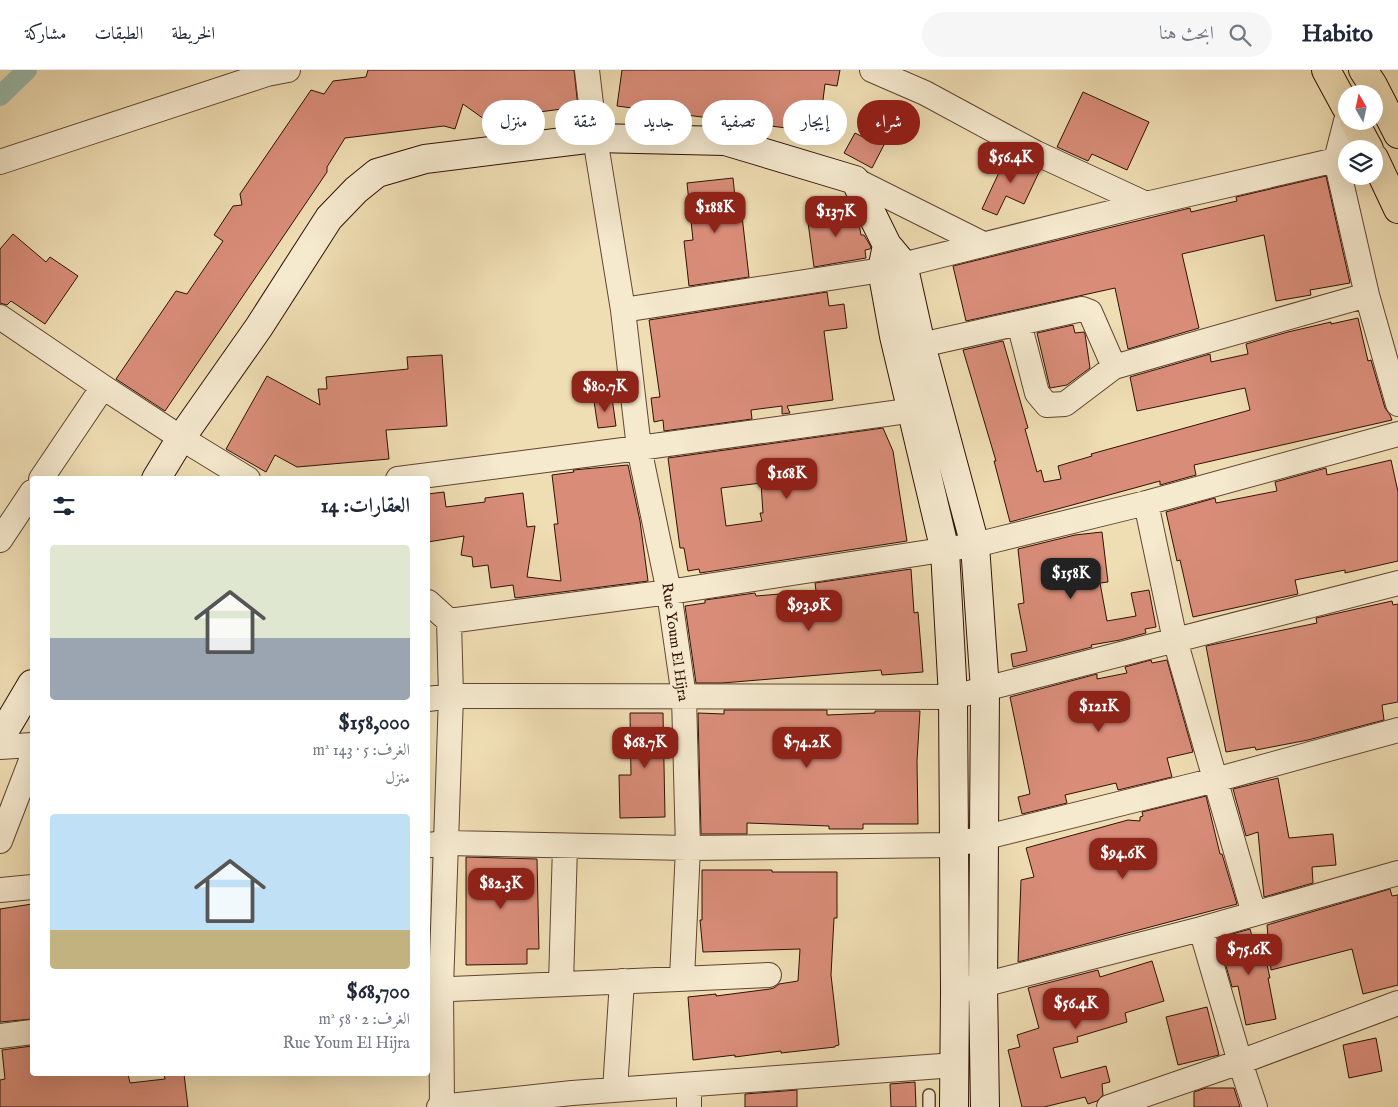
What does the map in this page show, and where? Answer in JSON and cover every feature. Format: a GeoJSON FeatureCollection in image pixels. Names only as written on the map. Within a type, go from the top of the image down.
{"type":"FeatureCollection","features":[{"type":"Feature","properties":{"kind":"highway"},"geometry":{"type":"LineString","coordinates":[[1326,70],[1338,92]]}},
{"type":"Feature","properties":{"kind":"highway"},"geometry":{"type":"LineString","coordinates":[[1363,70],[1398,134]]}},
{"type":"Feature","properties":{"kind":"highway"},"geometry":{"type":"LineString","coordinates":[[1383,177],[1398,208]]}},
{"type":"Feature","properties":{"kind":"street"},"geometry":{"type":"LineString","coordinates":[[0,162],[267,74],[288,70]]}},
{"type":"Feature","properties":{"kind":"street","name":"Rue Youm El Hijra"},"geometry":{"type":"LineString","coordinates":[[587,70],[591,100]]}},
{"type":"Feature","properties":{"kind":"street"},"geometry":{"type":"LineString","coordinates":[[872,70],[925,93],[1036,153],[1146,204]]}},
{"type":"Feature","properties":{"kind":"street"},"geometry":{"type":"LineString","coordinates":[[1344,130],[1336,160],[1367,295],[1398,404]]}},
{"type":"Feature","properties":{"kind":"street"},"geometry":{"type":"LineString","coordinates":[[615,138],[725,141],[855,180],[983,244]]}},
{"type":"Feature","properties":{"kind":"street"},"geometry":{"type":"LineString","coordinates":[[158,476],[181,438],[259,327],[329,218],[356,190],[377,173],[425,159],[555,143]]}},
{"type":"Feature","properties":{"kind":"street","name":"Rue Youm El Hijra"},"geometry":{"type":"LineString","coordinates":[[596,145],[623,310],[640,448],[669,592],[684,697],[688,848],[682,978]]}},
{"type":"Feature","properties":{"kind":"street"},"geometry":{"type":"LineString","coordinates":[[623,310],[891,259],[983,244],[1336,160]]}},
{"type":"Feature","properties":{"kind":"street"},"geometry":{"type":"LineString","coordinates":[[855,180],[891,259],[921,346],[924,409],[945,551],[952,697],[956,991],[954,1107]]}},
{"type":"Feature","properties":{"kind":"street"},"geometry":{"type":"LineString","coordinates":[[891,259],[894,336],[924,409],[975,545],[985,690],[983,985],[985,1107]]}},
{"type":"Feature","properties":{"kind":"street"},"geometry":{"type":"LineString","coordinates":[[1019,324],[1037,393],[1047,405],[1065,404],[1114,367],[1367,295]]}},
{"type":"Feature","properties":{"kind":"street"},"geometry":{"type":"LineString","coordinates":[[921,346],[1082,309],[1090,312],[1114,367]]}},
{"type":"Feature","properties":{"kind":"street"},"geometry":{"type":"LineString","coordinates":[[0,317],[103,387],[243,476]]}},
{"type":"Feature","properties":{"kind":"street"},"geometry":{"type":"LineString","coordinates":[[43,476],[103,387]]}},
{"type":"Feature","properties":{"kind":"street"},"geometry":{"type":"LineString","coordinates":[[421,476],[924,409]]}},
{"type":"Feature","properties":{"kind":"street"},"geometry":{"type":"LineString","coordinates":[[430,604],[450,621],[669,592],[945,551],[1146,503],[1398,434]]}},
{"type":"Feature","properties":{"kind":"street"},"geometry":{"type":"LineString","coordinates":[[0,540],[30,495]]}},
{"type":"Feature","properties":{"kind":"street"},"geometry":{"type":"LineString","coordinates":[[1146,503],[1175,640],[1254,914]]}},
{"type":"Feature","properties":{"kind":"street"},"geometry":{"type":"LineString","coordinates":[[430,699],[451,696],[952,697],[1398,584]]}},
{"type":"Feature","properties":{"kind":"street"},"geometry":{"type":"LineString","coordinates":[[450,621],[451,696],[437,844],[434,989],[441,1107],[572,1100],[615,1090],[689,1096],[955,1065]]}},
{"type":"Feature","properties":{"kind":"street"},"geometry":{"type":"LineString","coordinates":[[0,738],[30,687]]}},
{"type":"Feature","properties":{"kind":"street"},"geometry":{"type":"LineString","coordinates":[[437,844],[688,848],[954,845],[1215,780],[1398,730]]}},
{"type":"Feature","properties":{"kind":"street"},"geometry":{"type":"LineString","coordinates":[[0,747],[30,745]]}},
{"type":"Feature","properties":{"kind":"street"},"geometry":{"type":"LineString","coordinates":[[0,841],[30,763]]}},
{"type":"Feature","properties":{"kind":"street"},"geometry":{"type":"LineString","coordinates":[[561,984],[565,846]]}},
{"type":"Feature","properties":{"kind":"street"},"geometry":{"type":"LineString","coordinates":[[956,991],[1201,929],[1398,873]]}},
{"type":"Feature","properties":{"kind":"street"},"geometry":{"type":"LineString","coordinates":[[0,890],[30,887]]}},
{"type":"Feature","properties":{"kind":"street"},"geometry":{"type":"LineString","coordinates":[[1201,929],[1255,1107]]}},
{"type":"Feature","properties":{"kind":"street"},"geometry":{"type":"LineString","coordinates":[[434,989],[769,975]]}},
{"type":"Feature","properties":{"kind":"street"},"geometry":{"type":"LineString","coordinates":[[615,1090],[622,981]]}},
{"type":"Feature","properties":{"kind":"street"},"geometry":{"type":"LineString","coordinates":[[1109,1107],[1240,1062],[1398,1003]]}},
{"type":"Feature","properties":{"kind":"street"},"geometry":{"type":"LineString","coordinates":[[0,1036],[30,1032]]}},
{"type":"Feature","properties":{"kind":"building"},"geometry":{"type":"Polygon","coordinates":[[[368,70],[574,70],[577,100],[555,100],[555,110],[545,111],[545,100],[482,100],[482,118],[463,104],[455,129],[444,126],[345,138],[327,167],[327,172],[165,411],[116,379],[176,291],[187,294],[223,241],[214,235],[233,206],[242,205],[240,194],[311,90],[324,94],[333,81],[366,77],[368,70]]]}},
{"type":"Feature","properties":{"kind":"building"},"geometry":{"type":"Polygon","coordinates":[[[622,70],[840,70],[837,86],[825,84],[823,100],[783,100],[783,128],[773,126],[773,100],[702,100],[702,117],[692,116],[692,100],[625,100],[625,107],[617,106],[622,70]]]}},
{"type":"Feature","properties":{"kind":"building"},"geometry":{"type":"Polygon","coordinates":[[[1083,92],[1149,122],[1127,170],[1092,154],[1088,161],[1057,147],[1083,92]]]}},
{"type":"Feature","properties":{"kind":"building"},"geometry":{"type":"Polygon","coordinates":[[[855,133],[857,134],[857,145],[884,145],[872,168],[844,153],[855,133]]]}},
{"type":"Feature","properties":{"kind":"building"},"geometry":{"type":"Polygon","coordinates":[[[1008,153],[1040,170],[1024,204],[1006,196],[997,215],[982,209],[1008,153]]]}},
{"type":"Feature","properties":{"kind":"building"},"geometry":{"type":"Polygon","coordinates":[[[1326,176],[1350,283],[1310,290],[1311,295],[1276,301],[1264,235],[1182,254],[1199,328],[1128,349],[1115,288],[966,321],[953,266],[1190,208],[1191,212],[1237,201],[1236,197],[1326,176]]]}},
{"type":"Feature","properties":{"kind":"building"},"geometry":{"type":"Polygon","coordinates":[[[733,178],[737,217],[742,216],[749,277],[689,286],[684,241],[693,240],[687,183],[733,178]]]}},
{"type":"Feature","properties":{"kind":"building"},"geometry":{"type":"Polygon","coordinates":[[[852,209],[859,224],[861,235],[864,235],[871,247],[865,250],[866,258],[814,267],[807,215],[852,209]]]}},
{"type":"Feature","properties":{"kind":"building"},"geometry":{"type":"Polygon","coordinates":[[[13,234],[46,262],[50,257],[78,276],[45,324],[11,301],[7,305],[0,303],[0,249],[13,234]]]}},
{"type":"Feature","properties":{"kind":"building"},"geometry":{"type":"Polygon","coordinates":[[[827,292],[829,306],[844,304],[847,328],[824,331],[833,400],[787,406],[790,413],[782,414],[782,406],[751,410],[752,419],[664,431],[663,420],[654,422],[651,398],[660,397],[649,320],[827,292]]]}},
{"type":"Feature","properties":{"kind":"building"},"geometry":{"type":"Polygon","coordinates":[[[1358,318],[1368,361],[1371,360],[1385,408],[1392,420],[1194,465],[1196,475],[1160,485],[1160,481],[1010,522],[994,461],[996,461],[963,350],[1003,341],[1028,428],[1025,429],[1037,472],[1041,470],[1044,482],[1061,479],[1058,466],[1092,456],[1091,454],[1250,410],[1245,388],[1137,411],[1130,377],[1210,354],[1211,362],[1248,354],[1246,344],[1331,322],[1331,324],[1358,318]]]}},
{"type":"Feature","properties":{"kind":"building"},"geometry":{"type":"Polygon","coordinates":[[[1073,325],[1075,333],[1084,332],[1085,334],[1090,368],[1067,385],[1050,388],[1037,333],[1073,325]]]}},
{"type":"Feature","properties":{"kind":"building"},"geometry":{"type":"Polygon","coordinates":[[[442,355],[447,426],[386,430],[389,459],[297,467],[275,455],[266,472],[226,449],[267,376],[320,405],[318,389],[327,389],[326,377],[408,369],[407,357],[442,355]]]}},
{"type":"Feature","properties":{"kind":"building"},"geometry":{"type":"Polygon","coordinates":[[[612,398],[616,426],[598,428],[594,401],[612,398]]]}},
{"type":"Feature","properties":{"kind":"building"},"geometry":{"type":"Polygon","coordinates":[[[883,428],[893,451],[907,541],[700,573],[699,569],[688,571],[684,548],[680,548],[668,458],[883,428]],[[761,483],[721,488],[726,526],[762,521],[760,513],[763,513],[761,483]]]}},
{"type":"Feature","properties":{"kind":"building"},"geometry":{"type":"Polygon","coordinates":[[[1391,460],[1398,492],[1398,561],[1345,573],[1345,570],[1295,580],[1298,594],[1193,617],[1180,560],[1177,561],[1166,512],[1215,498],[1216,503],[1277,491],[1275,482],[1326,468],[1327,475],[1391,460]]]}},
{"type":"Feature","properties":{"kind":"building"},"geometry":{"type":"Polygon","coordinates":[[[628,465],[640,521],[648,581],[515,598],[513,585],[491,588],[488,565],[473,567],[472,557],[461,555],[464,536],[430,542],[430,494],[444,492],[446,507],[485,502],[485,498],[523,493],[527,527],[535,526],[527,577],[561,581],[554,524],[558,524],[552,475],[574,472],[573,470],[628,465]]]}},
{"type":"Feature","properties":{"kind":"building"},"geometry":{"type":"Polygon","coordinates":[[[1102,532],[1108,582],[1100,583],[1107,621],[1136,616],[1131,593],[1149,590],[1156,627],[1145,629],[1146,633],[1091,645],[1092,647],[1013,667],[1011,654],[1027,651],[1018,604],[1024,603],[1018,549],[1075,535],[1102,532]]]}},
{"type":"Feature","properties":{"kind":"building"},"geometry":{"type":"Polygon","coordinates":[[[911,569],[914,613],[918,612],[923,672],[882,675],[881,670],[722,683],[696,683],[685,606],[705,603],[705,600],[755,593],[756,596],[816,591],[815,583],[911,569]]]}},
{"type":"Feature","properties":{"kind":"building"},"geometry":{"type":"Polygon","coordinates":[[[1392,601],[1393,605],[1398,604],[1398,702],[1382,705],[1384,720],[1308,740],[1256,750],[1255,747],[1226,752],[1206,646],[1317,623],[1316,618],[1392,601]]]}},
{"type":"Feature","properties":{"kind":"building"},"geometry":{"type":"Polygon","coordinates":[[[1151,660],[1152,663],[1167,660],[1193,752],[1167,758],[1172,777],[1118,790],[1116,783],[1065,795],[1067,803],[1022,814],[1018,797],[1030,794],[1010,697],[1097,674],[1097,679],[1127,673],[1125,667],[1151,660]]]}},
{"type":"Feature","properties":{"kind":"building"},"geometry":{"type":"Polygon","coordinates":[[[724,710],[827,710],[827,715],[875,713],[875,711],[920,711],[917,761],[918,824],[863,824],[863,829],[829,829],[829,826],[747,823],[747,834],[701,834],[698,713],[724,714],[724,710]]]}},
{"type":"Feature","properties":{"kind":"building"},"geometry":{"type":"Polygon","coordinates":[[[630,713],[663,713],[665,817],[620,818],[619,775],[631,775],[630,713]]]}},
{"type":"Feature","properties":{"kind":"building"},"geometry":{"type":"Polygon","coordinates":[[[1278,778],[1289,838],[1333,834],[1336,865],[1312,867],[1313,883],[1264,897],[1258,832],[1246,836],[1233,789],[1278,778]]]}},
{"type":"Feature","properties":{"kind":"building"},"geometry":{"type":"Polygon","coordinates":[[[1206,796],[1220,854],[1222,854],[1237,904],[1018,962],[1021,880],[1034,877],[1026,848],[1128,820],[1140,821],[1140,817],[1143,816],[1142,812],[1206,796]]]}},
{"type":"Feature","properties":{"kind":"building"},"geometry":{"type":"Polygon","coordinates":[[[466,857],[537,859],[539,949],[527,949],[527,964],[466,965],[466,857]]]}},
{"type":"Feature","properties":{"kind":"building"},"geometry":{"type":"Polygon","coordinates":[[[702,870],[837,872],[837,918],[834,918],[831,975],[839,1045],[781,1053],[781,1051],[693,1060],[688,997],[716,994],[716,996],[770,989],[779,984],[798,981],[800,949],[703,952],[700,920],[702,920],[702,870]]]}},
{"type":"Feature","properties":{"kind":"building"},"geometry":{"type":"Polygon","coordinates":[[[1390,889],[1392,896],[1398,895],[1398,985],[1363,994],[1352,949],[1271,970],[1267,925],[1390,889]]]}},
{"type":"Feature","properties":{"kind":"building"},"geometry":{"type":"Polygon","coordinates":[[[30,904],[30,1019],[0,1022],[0,909],[30,904]]]}},
{"type":"Feature","properties":{"kind":"building"},"geometry":{"type":"Polygon","coordinates":[[[1250,929],[1259,961],[1266,960],[1276,1019],[1246,1025],[1238,986],[1232,987],[1218,938],[1250,929]]]}},
{"type":"Feature","properties":{"kind":"building"},"geometry":{"type":"Polygon","coordinates":[[[1152,961],[1164,1001],[1125,1013],[1127,1022],[1077,1037],[1078,1042],[1053,1048],[1061,1078],[1106,1066],[1110,1082],[1102,1084],[1103,1095],[1097,1101],[1088,1104],[1085,1097],[1044,1107],[1022,1107],[1008,1050],[1020,1047],[1017,1035],[1039,1028],[1028,988],[1098,970],[1100,977],[1152,961]]]}},
{"type":"Feature","properties":{"kind":"building"},"geometry":{"type":"Polygon","coordinates":[[[1207,1007],[1219,1055],[1178,1065],[1166,1017],[1207,1007]]]}},
{"type":"Feature","properties":{"kind":"building"},"geometry":{"type":"Polygon","coordinates":[[[1376,1038],[1382,1071],[1349,1078],[1343,1045],[1376,1038]]]}},
{"type":"Feature","properties":{"kind":"building"},"geometry":{"type":"Polygon","coordinates":[[[30,1046],[30,1076],[128,1076],[130,1083],[165,1079],[164,1076],[184,1076],[188,1107],[0,1107],[0,1080],[5,1079],[2,1050],[30,1046]]]}},
{"type":"Feature","properties":{"kind":"building"},"geometry":{"type":"Polygon","coordinates":[[[915,1082],[916,1107],[891,1107],[890,1084],[915,1082]]]}},
{"type":"Feature","properties":{"kind":"building"},"geometry":{"type":"Polygon","coordinates":[[[1206,1088],[1234,1088],[1240,1107],[1194,1107],[1194,1092],[1206,1088]]]}},
{"type":"Feature","properties":{"kind":"building"},"geometry":{"type":"Polygon","coordinates":[[[797,1090],[797,1107],[745,1107],[745,1094],[797,1090]]]}},
{"type":"Feature","properties":{"kind":"waterway"},"geometry":{"type":"LineString","coordinates":[[0,96],[27,70]]}}]}
